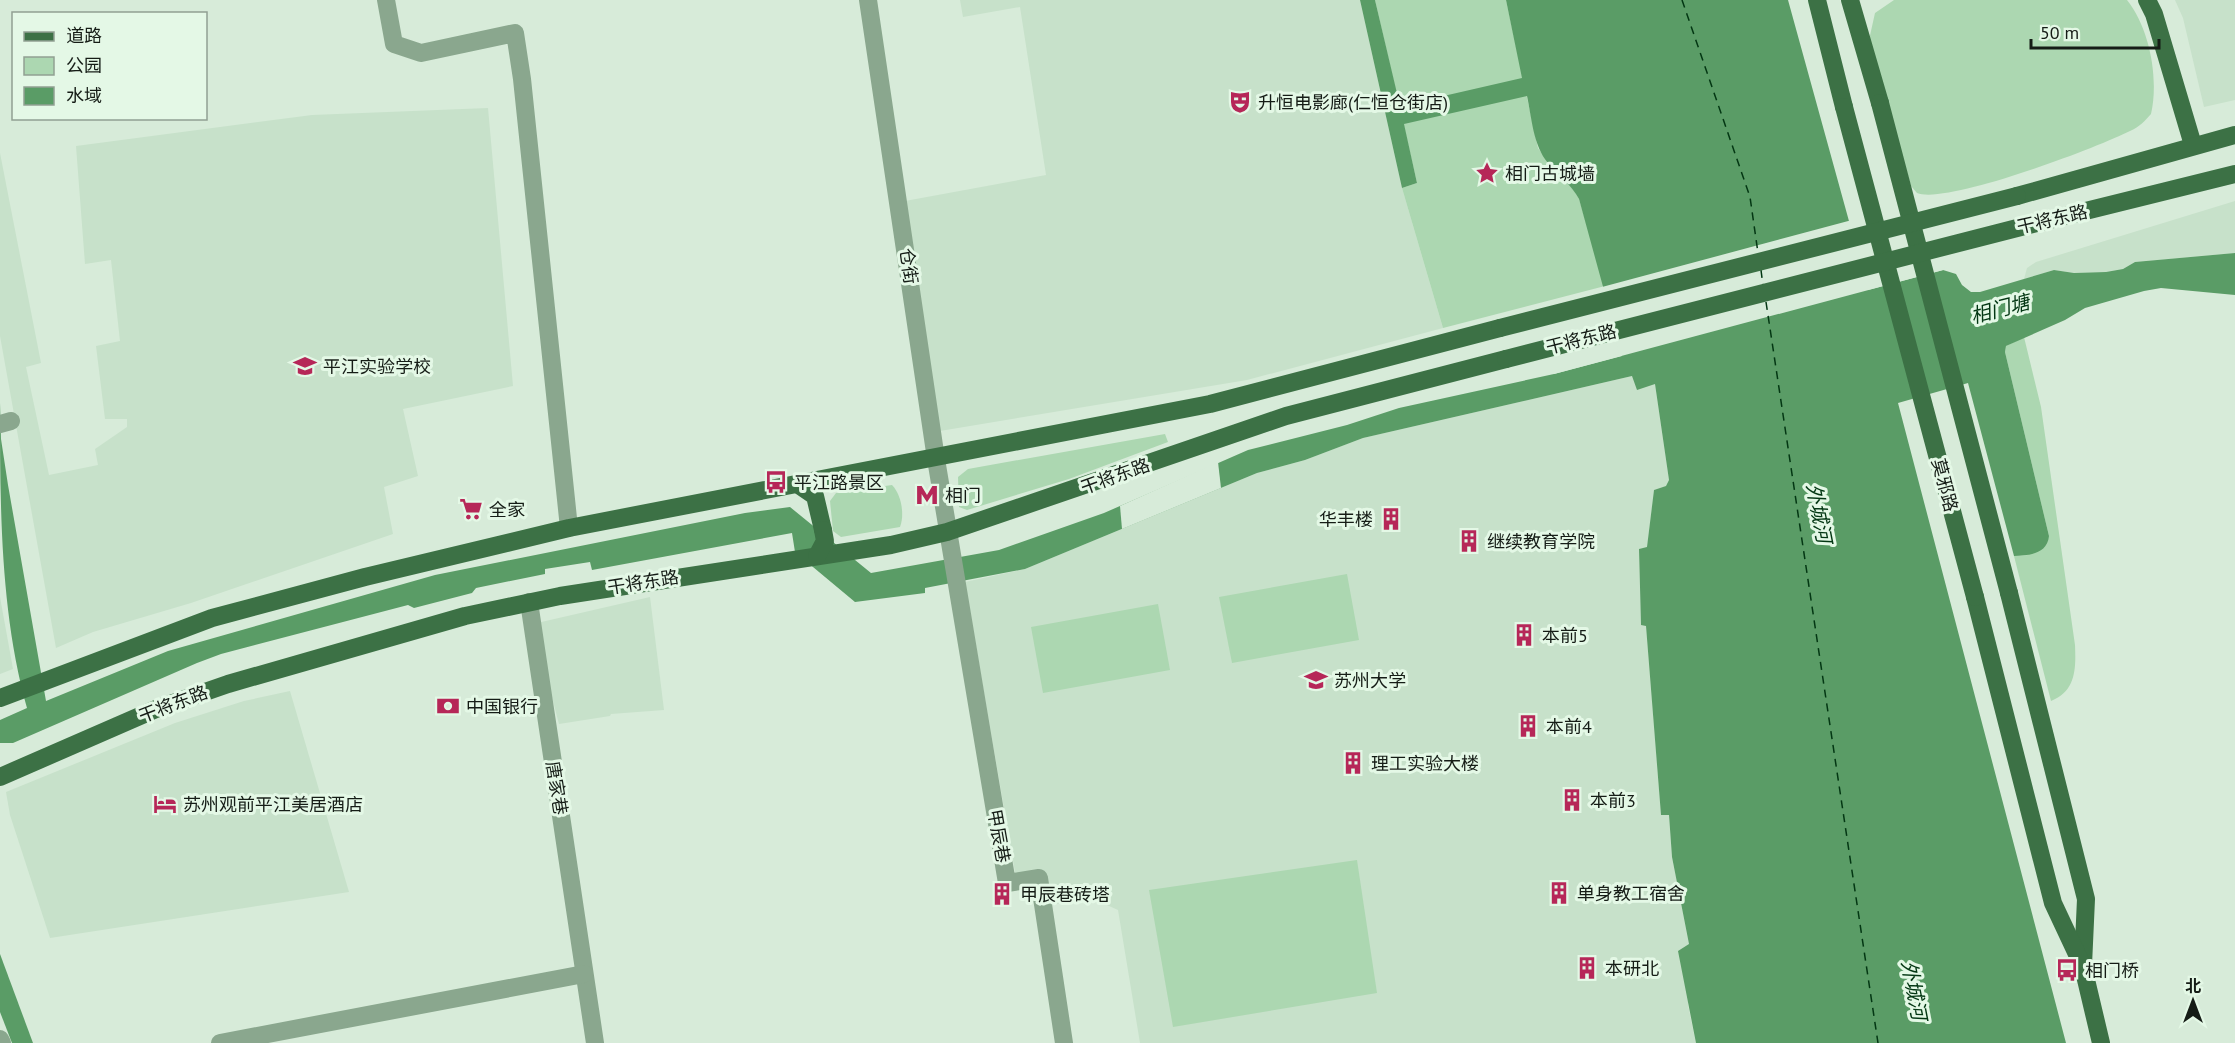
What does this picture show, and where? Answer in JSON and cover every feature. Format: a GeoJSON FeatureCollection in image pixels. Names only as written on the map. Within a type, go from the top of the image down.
{"type":"FeatureCollection","features":[{"type":"Feature","properties":{"kind":"main road","name":"莫邪路"},"geometry":{"type":"LineString","coordinates":[[1818,0],[2053,903],[2083,967],[2101,1043]]}},
{"type":"Feature","properties":{"kind":"main road","name":"莫邪路"},"geometry":{"type":"LineString","coordinates":[[1850,0],[1880,103],[2009,593],[2086,899],[2083,967]]}},
{"type":"Feature","properties":{"kind":"main road"},"geometry":{"type":"LineString","coordinates":[[2147,0],[2156,20],[2193,145]]}},
{"type":"Feature","properties":{"kind":"main road","name":"干将东路"},"geometry":{"type":"LineString","coordinates":[[7,695],[212,618],[365,577],[569,528],[936,459],[1251,394],[2016,196],[2235,135]]}},
{"type":"Feature","properties":{"kind":"main road","name":"干将东路"},"geometry":{"type":"LineString","coordinates":[[0,777],[147,713],[228,684],[455,619],[528,603],[791,560],[949,541],[1286,416],[2235,174]]}},
{"type":"Feature","properties":{"kind":"main road"},"geometry":{"type":"LineString","coordinates":[[800,484],[815,496],[824,530],[825,541],[817,556]]}},
{"type":"Feature","properties":{"kind":"street"},"geometry":{"type":"LineString","coordinates":[[386,0],[394,44],[421,53],[515,33],[528,127],[569,528]]}},
{"type":"Feature","properties":{"kind":"street","name":"仓街"},"geometry":{"type":"LineString","coordinates":[[868,0],[957,592]]}},
{"type":"Feature","properties":{"kind":"street","name":"甲辰巷"},"geometry":{"type":"LineString","coordinates":[[957,592],[1007,883],[1039,878],[1064,1043]]}},
{"type":"Feature","properties":{"kind":"street","name":"唐家巷"},"geometry":{"type":"LineString","coordinates":[[528,603],[595,1043]]}},
{"type":"Feature","properties":{"kind":"street"},"geometry":{"type":"LineString","coordinates":[[220,1043],[585,974]]}},
{"type":"Feature","properties":{"kind":"shaded area"},"geometry":{"type":"Polygon","coordinates":[[[960,0],[1360,0],[1402,188],[1443,328],[1247,380],[940,431],[905,201],[1046,175],[1020,7],[963,17],[960,0]]]}},
{"type":"Feature","properties":{"kind":"shaded area"},"geometry":{"type":"Polygon","coordinates":[[[2175,0],[2235,0],[2235,100],[2204,107],[2183,18],[2175,0]]]}},
{"type":"Feature","properties":{"kind":"shaded area","name":"平江实验学校"},"geometry":{"type":"Polygon","coordinates":[[[488,108],[513,386],[403,409],[418,476],[384,487],[393,534],[191,603],[93,632],[56,648],[0,336],[0,153],[41,363],[26,367],[49,475],[98,465],[95,449],[127,427],[127,419],[105,419],[96,346],[120,341],[111,260],[85,264],[76,146],[312,115],[488,108]]]}},
{"type":"Feature","properties":{"kind":"shaded area"},"geometry":{"type":"Polygon","coordinates":[[[2235,201],[2235,253],[2135,262],[2123,269],[2106,272],[2074,273],[2054,270],[2024,279],[2027,268],[2036,262],[2235,201]]]}},
{"type":"Feature","properties":{"kind":"shaded area","name":"苏州大学"},"geometry":{"type":"Polygon","coordinates":[[[1632,376],[1655,384],[1669,480],[1667,486],[1654,490],[1647,548],[1639,549],[1641,625],[1646,625],[1661,815],[1669,815],[1672,857],[1689,944],[1688,1005],[1696,1043],[1140,1043],[1118,910],[1089,897],[1052,905],[1044,873],[1016,878],[965,582],[1025,569],[1257,473],[1305,460],[1363,438],[1632,376]]]}},
{"type":"Feature","properties":{"kind":"shaded area"},"geometry":{"type":"Polygon","coordinates":[[[0,597],[13,669],[0,674],[0,597]]]}},
{"type":"Feature","properties":{"kind":"shaded area"},"geometry":{"type":"Polygon","coordinates":[[[650,597],[664,710],[611,714],[559,724],[537,640],[537,623],[650,597]]]}},
{"type":"Feature","properties":{"kind":"shaded area","name":"苏州观前平江美居酒店"},"geometry":{"type":"Polygon","coordinates":[[[290,691],[349,892],[50,938],[10,815],[6,792],[175,723],[244,701],[290,691]]]}},
{"type":"Feature","properties":{"kind":"green space","name":"相门古城墙"},"geometry":{"type":"Polygon","coordinates":[[[1375,0],[1506,0],[1538,148],[1579,199],[1605,286],[1443,328],[1402,188],[1417,183],[1375,0]]]}},
{"type":"Feature","properties":{"kind":"green space"},"geometry":{"type":"Polygon","coordinates":[[[1894,0],[2127,0],[2142,25],[2151,55],[2154,86],[2151,114],[2142,124],[2130,131],[2087,150],[2022,173],[1958,191],[1917,193],[1911,186],[1869,40],[1875,13],[1894,0]]]}},
{"type":"Feature","properties":{"kind":"green space"},"geometry":{"type":"Polygon","coordinates":[[[2024,337],[2041,407],[2075,645],[2074,671],[2070,685],[2059,697],[2051,701],[2014,556],[2028,555],[2049,536],[2005,352],[2006,346],[2024,337]]]}},
{"type":"Feature","properties":{"kind":"green space"},"geometry":{"type":"Polygon","coordinates":[[[1165,434],[1168,442],[1069,479],[967,510],[959,507],[958,477],[968,469],[1165,434]]]}},
{"type":"Feature","properties":{"kind":"green space"},"geometry":{"type":"Polygon","coordinates":[[[892,485],[901,504],[900,527],[841,537],[833,531],[830,501],[836,493],[892,485]]]}},
{"type":"Feature","properties":{"kind":"green space"},"geometry":{"type":"Polygon","coordinates":[[[1347,574],[1359,640],[1232,663],[1219,597],[1347,574]]]}},
{"type":"Feature","properties":{"kind":"green space"},"geometry":{"type":"Polygon","coordinates":[[[1158,604],[1170,670],[1043,693],[1031,627],[1158,604]]]}},
{"type":"Feature","properties":{"kind":"green space"},"geometry":{"type":"Polygon","coordinates":[[[1357,860],[1377,993],[1173,1027],[1149,890],[1357,860]]]}},
{"type":"Feature","properties":{"kind":"water"},"geometry":{"type":"Polygon","coordinates":[[[1360,0],[1375,0],[1400,106],[1522,78],[1506,0],[1788,0],[1868,290],[1943,270],[1956,274],[1962,285],[1971,292],[1980,292],[2054,270],[2074,273],[2106,272],[2123,269],[2135,262],[2235,253],[2235,295],[2161,288],[2144,291],[2085,308],[2065,320],[2006,346],[2005,352],[2049,536],[2045,547],[2036,553],[2014,556],[1968,383],[1898,403],[2066,1043],[1696,1043],[1678,951],[1689,944],[1672,857],[1669,815],[1661,815],[1646,626],[1641,625],[1639,549],[1647,547],[1654,490],[1666,486],[1669,480],[1655,384],[1637,390],[1632,376],[1363,438],[1305,460],[1257,473],[1025,569],[925,588],[925,593],[855,602],[795,552],[792,533],[592,570],[590,562],[545,569],[545,574],[476,588],[472,593],[414,608],[408,605],[221,654],[13,743],[0,743],[0,720],[27,708],[11,634],[3,558],[0,403],[1,439],[8,485],[46,701],[168,651],[435,575],[745,513],[790,507],[871,573],[999,550],[1104,513],[1248,450],[1347,425],[1399,408],[1554,374],[1622,356],[1579,199],[1569,184],[1543,156],[1534,131],[1527,96],[1404,124],[1417,183],[1402,188],[1360,0]]]}},
{"type":"Feature","properties":{"kind":"water"},"geometry":{"type":"Polygon","coordinates":[[[0,954],[33,1043],[12,1043],[0,1012],[0,954]]]}},
{"type":"Feature","properties":{"kind":"pier"},"geometry":{"type":"Polygon","coordinates":[[[1852,220],[1870,286],[1942,267],[1947,269],[1554,374],[1553,371],[1619,354],[1602,287],[1852,220]]]}},
{"type":"Feature","properties":{"kind":"pier"},"geometry":{"type":"Polygon","coordinates":[[[1218,462],[1221,488],[1122,529],[1120,506],[1218,462]]]}},
{"type":"Feature","properties":{"kind":"ferry route"},"geometry":{"type":"LineString","coordinates":[[1682,0],[1750,197],[1758,253]]}},
{"type":"Feature","properties":{"kind":"ferry route"},"geometry":{"type":"LineString","coordinates":[[1761,270],[1763,286]]}},
{"type":"Feature","properties":{"kind":"ferry route"},"geometry":{"type":"LineString","coordinates":[[1766,302],[1878,1043]]}},
{"type":"Feature","properties":{"kind":"place","name":"升恒电影廊(仁恒仓街店)"},"geometry":{"type":"Point","coordinates":[1240,102]}},
{"type":"Feature","properties":{"kind":"place","name":"相门古城墙"},"geometry":{"type":"Point","coordinates":[1487,173]}},
{"type":"Feature","properties":{"kind":"place","name":"平江实验学校"},"geometry":{"type":"Point","coordinates":[305,366]}},
{"type":"Feature","properties":{"kind":"place","name":"平江路景区"},"geometry":{"type":"Point","coordinates":[776,482]}},
{"type":"Feature","properties":{"kind":"place","name":"相门"},"geometry":{"type":"Point","coordinates":[927,495]}},
{"type":"Feature","properties":{"kind":"place","name":"全家"},"geometry":{"type":"Point","coordinates":[471,509]}},
{"type":"Feature","properties":{"kind":"place","name":"华丰楼"},"geometry":{"type":"Point","coordinates":[1391,519]}},
{"type":"Feature","properties":{"kind":"place","name":"继续教育学院"},"geometry":{"type":"Point","coordinates":[1469,541]}},
{"type":"Feature","properties":{"kind":"place","name":"本前5"},"geometry":{"type":"Point","coordinates":[1524,635]}},
{"type":"Feature","properties":{"kind":"place","name":"苏州大学"},"geometry":{"type":"Point","coordinates":[1316,680]}},
{"type":"Feature","properties":{"kind":"place","name":"中国银行"},"geometry":{"type":"Point","coordinates":[448,706]}},
{"type":"Feature","properties":{"kind":"place","name":"本前4"},"geometry":{"type":"Point","coordinates":[1528,726]}},
{"type":"Feature","properties":{"kind":"place","name":"理工实验大楼"},"geometry":{"type":"Point","coordinates":[1353,763]}},
{"type":"Feature","properties":{"kind":"place","name":"本前3"},"geometry":{"type":"Point","coordinates":[1572,800]}},
{"type":"Feature","properties":{"kind":"place","name":"苏州观前平江美居酒店"},"geometry":{"type":"Point","coordinates":[165,804]}},
{"type":"Feature","properties":{"kind":"place","name":"单身教工宿舍"},"geometry":{"type":"Point","coordinates":[1559,893]}},
{"type":"Feature","properties":{"kind":"place","name":"甲辰巷砖塔"},"geometry":{"type":"Point","coordinates":[1002,894]}},
{"type":"Feature","properties":{"kind":"place","name":"本研北"},"geometry":{"type":"Point","coordinates":[1587,968]}},
{"type":"Feature","properties":{"kind":"place","name":"相门桥"},"geometry":{"type":"Point","coordinates":[2067,970]}},
{"type":"Feature","properties":{"kind":"water label","name":"相门塘"},"geometry":{"type":"Point","coordinates":[2000,309]}},
{"type":"Feature","properties":{"kind":"water label","name":"外城河"},"geometry":{"type":"Point","coordinates":[1819,513]}},
{"type":"Feature","properties":{"kind":"water label","name":"外城河"},"geometry":{"type":"Point","coordinates":[1914,990]}}]}
